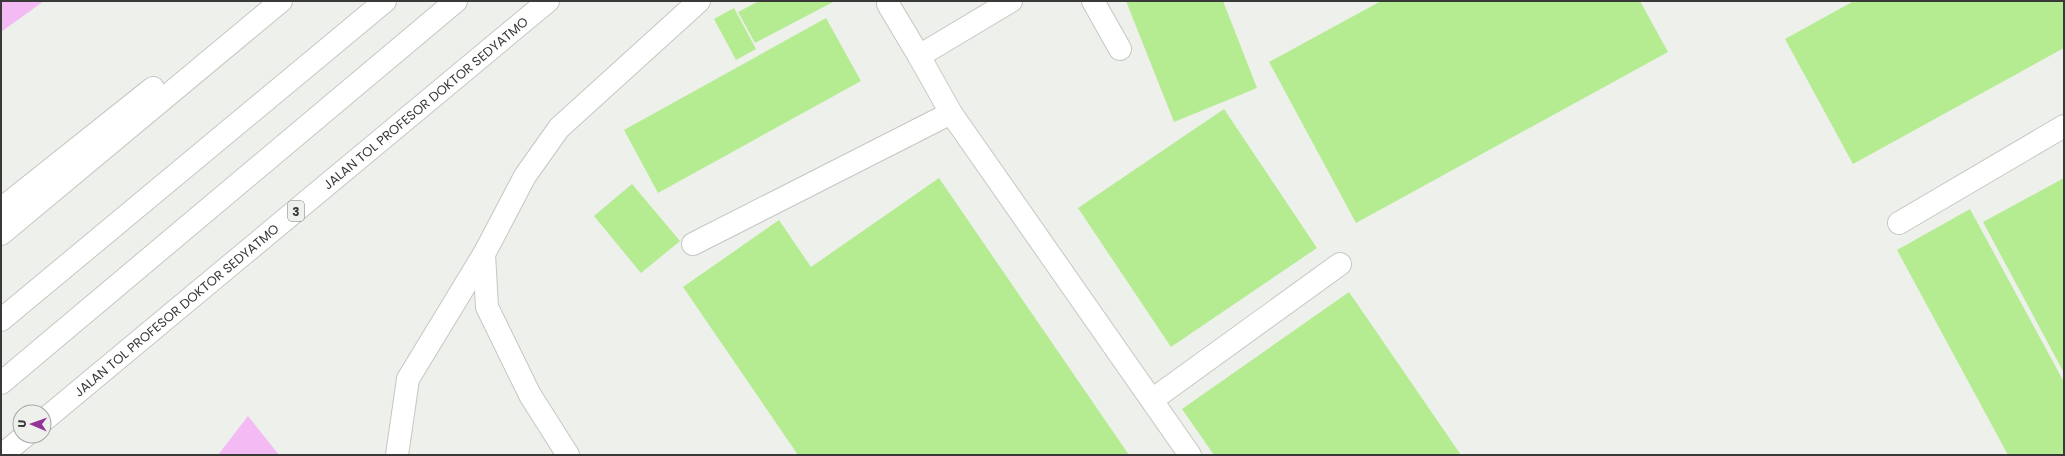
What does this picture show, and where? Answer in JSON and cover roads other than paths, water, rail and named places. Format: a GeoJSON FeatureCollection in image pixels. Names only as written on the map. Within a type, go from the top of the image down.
{"type":"FeatureCollection","features":[{"type":"Feature","properties":{"kind":"main road"},"geometry":{"type":"LineString","coordinates":[[1,209],[262,1]]}},
{"type":"Feature","properties":{"kind":"main road"},"geometry":{"type":"LineString","coordinates":[[1,234],[281,1]]}},
{"type":"Feature","properties":{"kind":"main road"},"geometry":{"type":"LineString","coordinates":[[1,320],[386,1]]}},
{"type":"Feature","properties":{"kind":"main road"},"geometry":{"type":"LineString","coordinates":[[1,383],[456,1]]}},
{"type":"Feature","properties":{"kind":"main road","name":"JALAN TOL PROFESOR DOKTOR SEDYATMO"},"geometry":{"type":"LineString","coordinates":[[52,413],[548,1]]}},
{"type":"Feature","properties":{"kind":"main road"},"geometry":{"type":"LineString","coordinates":[[397,455],[408,380],[484,254],[525,176],[559,128],[699,1]]}},
{"type":"Feature","properties":{"kind":"main road"},"geometry":{"type":"LineString","coordinates":[[919,56],[1011,1]]}},
{"type":"Feature","properties":{"kind":"main road"},"geometry":{"type":"LineString","coordinates":[[1093,1],[1120,49]]}},
{"type":"Feature","properties":{"kind":"main road"},"geometry":{"type":"LineString","coordinates":[[888,4],[951,113],[1190,455]]}},
{"type":"Feature","properties":{"kind":"main road"},"geometry":{"type":"LineString","coordinates":[[693,244],[951,113]]}},
{"type":"Feature","properties":{"kind":"main road"},"geometry":{"type":"LineString","coordinates":[[1899,222],[2064,126]]}},
{"type":"Feature","properties":{"kind":"main road"},"geometry":{"type":"LineString","coordinates":[[484,254],[487,307],[530,395],[568,455]]}},
{"type":"Feature","properties":{"kind":"main road"},"geometry":{"type":"LineString","coordinates":[[1152,400],[1340,264]]}},
{"type":"Feature","properties":{"kind":"main road"},"geometry":{"type":"LineString","coordinates":[[2,455],[15,444]]}}]}
